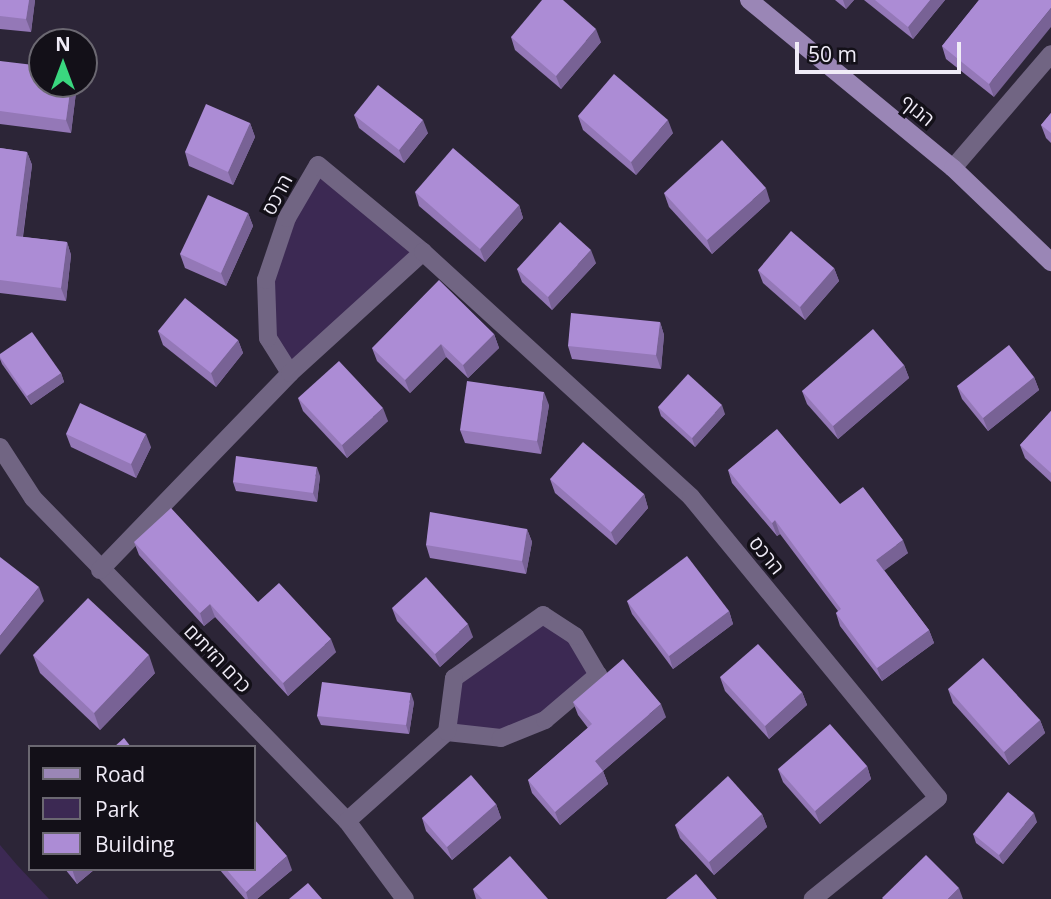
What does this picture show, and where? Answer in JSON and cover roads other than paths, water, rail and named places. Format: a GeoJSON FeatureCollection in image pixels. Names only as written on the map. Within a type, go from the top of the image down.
{"type":"FeatureCollection","features":[{"type":"Feature","properties":{"kind":"street","name":"הנוף"},"geometry":{"type":"LineString","coordinates":[[749,0],[953,168],[1051,262]]}},
{"type":"Feature","properties":{"kind":"street"},"geometry":{"type":"LineString","coordinates":[[953,168],[1051,54]]}},
{"type":"Feature","properties":{"kind":"street","name":"הרכס"},"geometry":{"type":"LineString","coordinates":[[290,373],[268,338],[266,280],[287,218],[318,165],[423,252],[691,497],[938,798],[813,899]]}},
{"type":"Feature","properties":{"kind":"street"},"geometry":{"type":"LineString","coordinates":[[100,570],[290,373],[423,252]]}},
{"type":"Feature","properties":{"kind":"street","name":"כרם הזיתים"},"geometry":{"type":"LineString","coordinates":[[0,447],[33,498],[100,570],[347,821],[405,899]]}},
{"type":"Feature","properties":{"kind":"street"},"geometry":{"type":"LineString","coordinates":[[347,821],[447,732],[454,678],[543,615],[575,636],[598,675],[545,720],[501,738],[447,732]]}}]}
